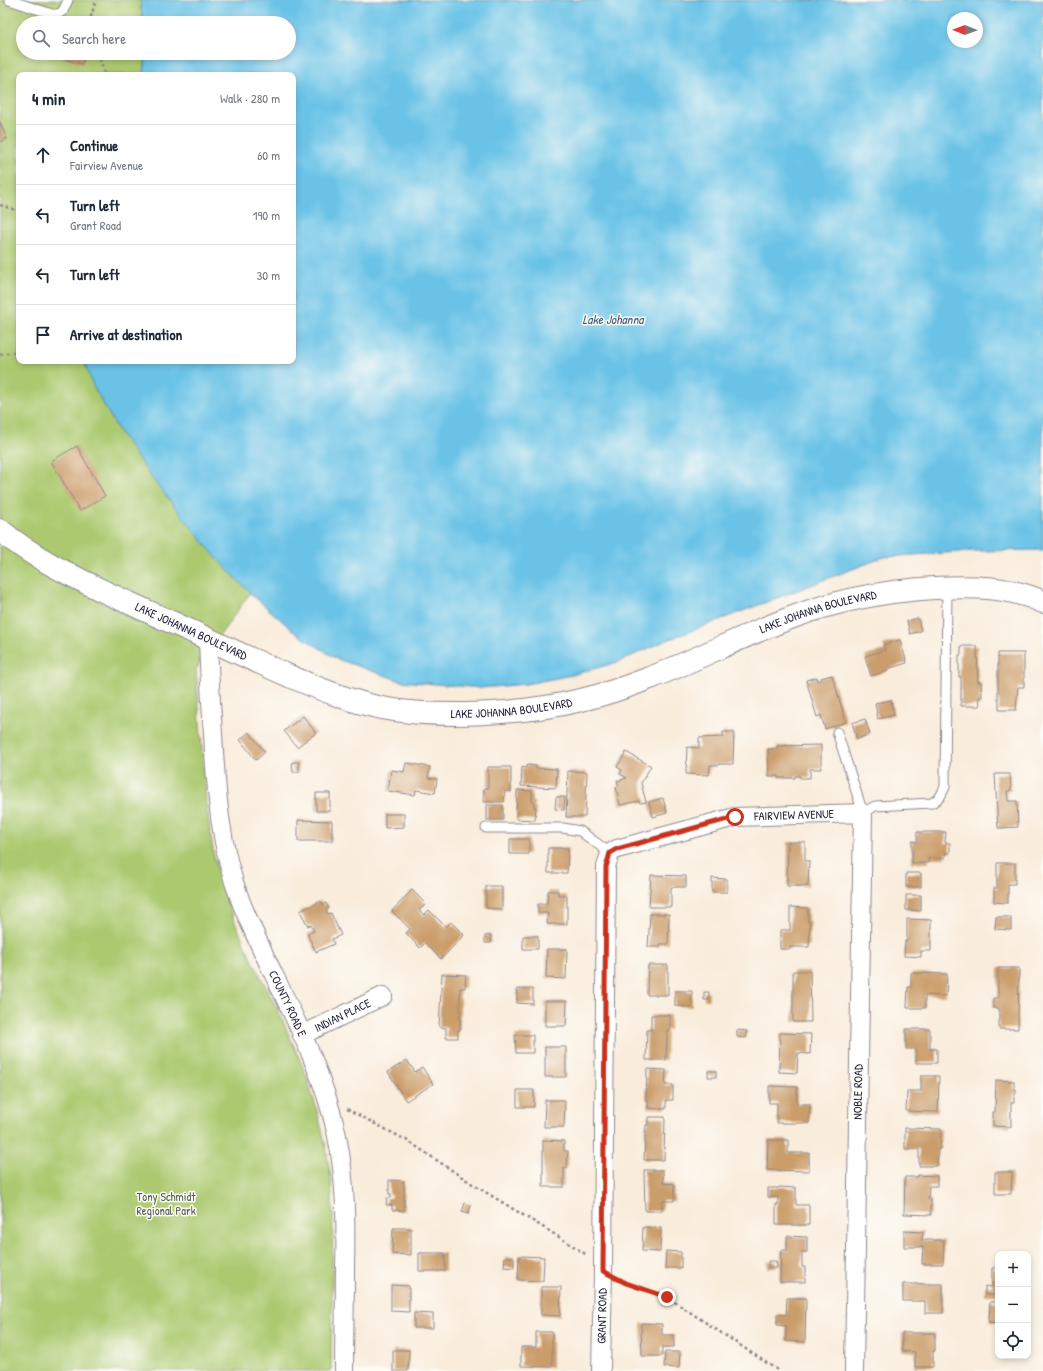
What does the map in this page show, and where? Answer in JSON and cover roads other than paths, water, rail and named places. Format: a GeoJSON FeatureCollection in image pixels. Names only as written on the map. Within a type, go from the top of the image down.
{"type":"FeatureCollection","features":[{"type":"Feature","properties":{"kind":"street","name":"LAKE JOHANNA BOULEVARD"},"geometry":{"type":"LineString","coordinates":[[0,530],[18,545],[68,574],[208,640],[344,698],[382,708],[420,713],[509,711],[543,708],[580,700],[621,689],[792,617],[834,603],[877,594],[947,587],[981,587],[1007,590],[1043,602]]}},
{"type":"Feature","properties":{"kind":"street","name":"COUNTY ROAD E"},"geometry":{"type":"LineString","coordinates":[[208,640],[216,782],[221,824],[229,864],[240,901],[317,1067],[337,1136],[345,1203],[344,1371]]}},
{"type":"Feature","properties":{"kind":"street","name":"FAIRVIEW AVENUE"},"geometry":{"type":"LineString","coordinates":[[610,853],[617,849],[735,817],[863,813]]}},
{"type":"Feature","properties":{"kind":"street","name":"NOBLE ROAD"},"geometry":{"type":"LineString","coordinates":[[854,1371],[863,813]]}},
{"type":"Feature","properties":{"kind":"street","name":"GRANT ROAD"},"geometry":{"type":"LineString","coordinates":[[601,1371],[606,867],[610,853]]}},
{"type":"Feature","properties":{"kind":"street","name":"INDIAN PLACE"},"geometry":{"type":"LineString","coordinates":[[302,1035],[383,996]]}},
{"type":"Feature","properties":{"kind":"lane"},"geometry":{"type":"LineString","coordinates":[[9,0],[52,14],[58,14],[63,11],[68,0]]}},
{"type":"Feature","properties":{"kind":"lane"},"geometry":{"type":"LineString","coordinates":[[837,732],[863,813],[875,806],[932,803],[940,797],[945,786],[947,587]]}},
{"type":"Feature","properties":{"kind":"lane"},"geometry":{"type":"LineString","coordinates":[[486,828],[563,828],[580,831],[610,853]]}},
{"type":"Feature","properties":{"kind":"water","name":"Lake Johanna"},"geometry":{"type":"Polygon","coordinates":[[[140,0],[1043,0],[1043,550],[974,551],[884,557],[665,641],[618,662],[572,675],[526,684],[481,688],[401,681],[337,659],[297,634],[250,593],[213,554],[154,481],[120,433],[93,386],[85,364],[296,364],[296,72],[144,72],[145,60],[296,60],[296,16],[142,16],[140,0]]]}},
{"type":"Feature","properties":{"kind":"park label","name":"Tony Schmidt Regional Park"},"geometry":{"type":"Point","coordinates":[166,1204]}}]}
